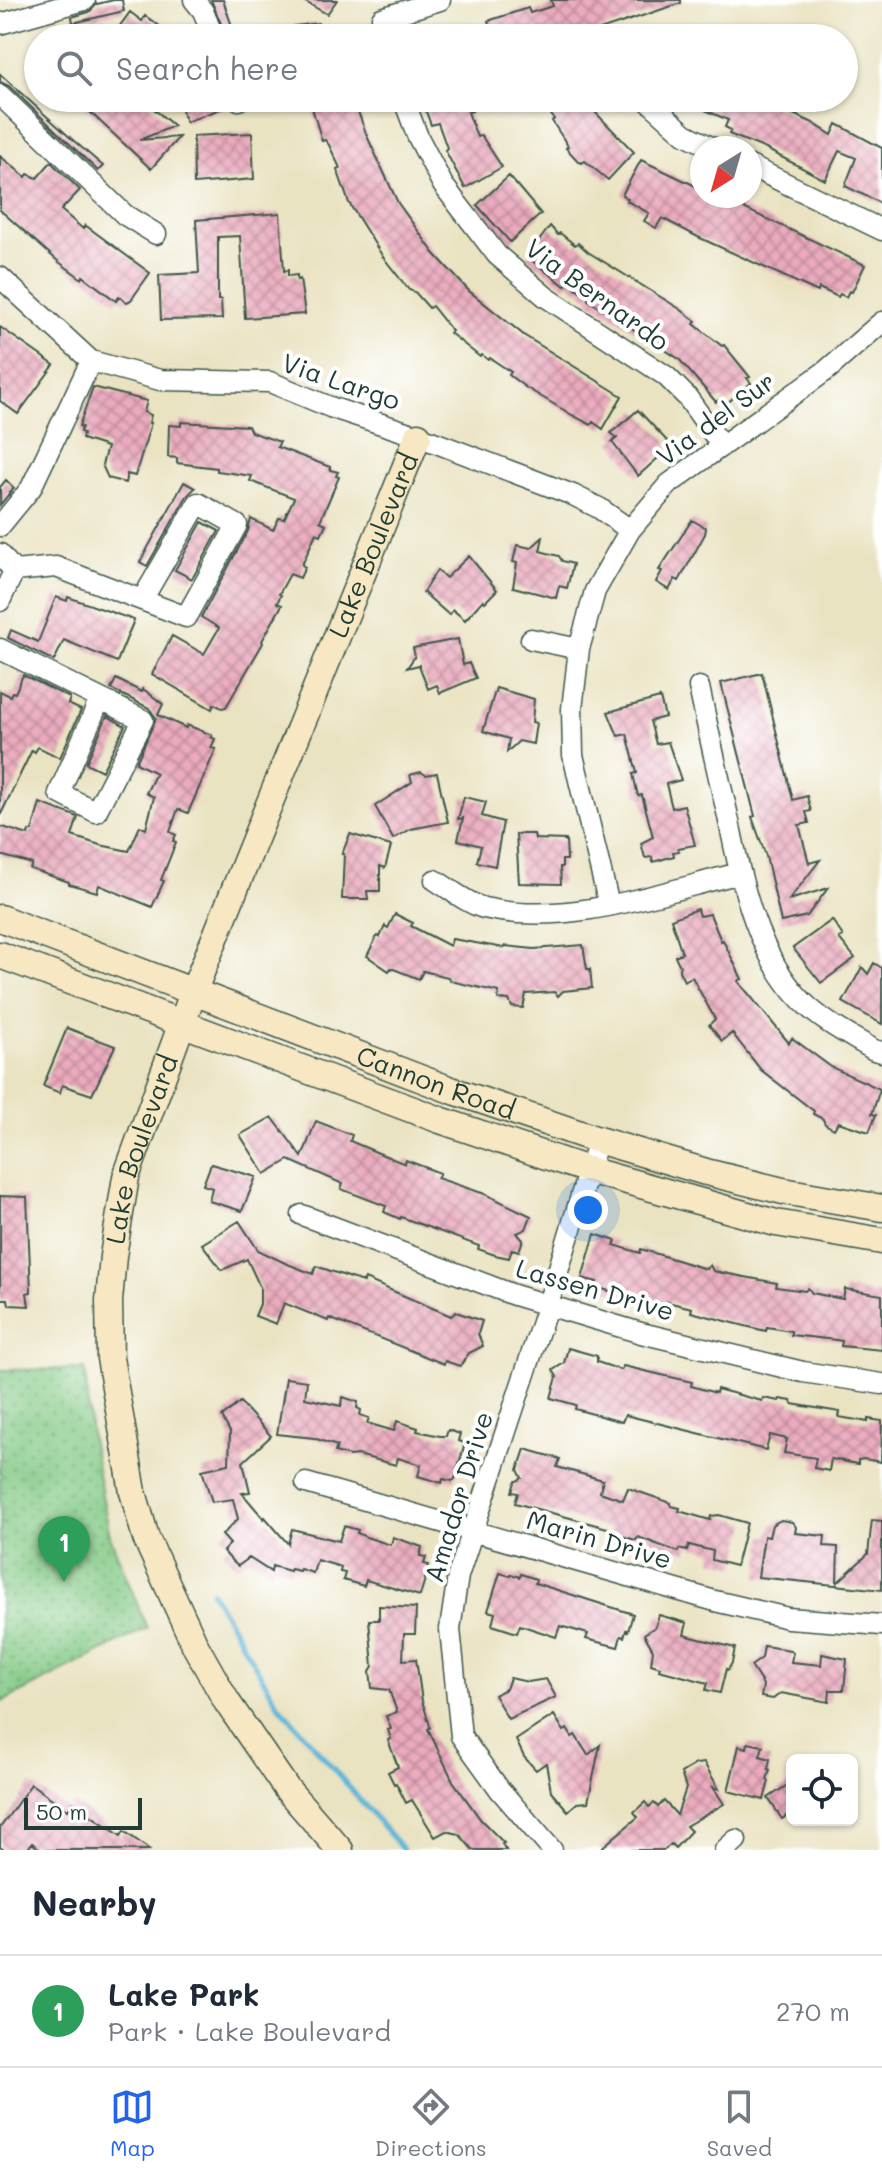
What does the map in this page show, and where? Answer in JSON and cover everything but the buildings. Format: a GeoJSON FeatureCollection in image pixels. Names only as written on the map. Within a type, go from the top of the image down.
{"type":"FeatureCollection","features":[{"type":"Feature","properties":{"kind":"main road","name":"Lake Boulevard"},"geometry":{"type":"LineString","coordinates":[[340,1850],[278,1777],[233,1711],[206,1666],[146,1538],[129,1473],[110,1358],[109,1301],[126,1177],[194,990],[418,436]]}},
{"type":"Feature","properties":{"kind":"main road","name":"Cannon Road"},"geometry":{"type":"LineString","coordinates":[[0,918],[451,1090],[598,1140],[783,1191],[882,1208]]}},
{"type":"Feature","properties":{"kind":"main road","name":"Cannon Road"},"geometry":{"type":"LineString","coordinates":[[0,955],[440,1120],[588,1170],[776,1223],[882,1241]]}},
{"type":"Feature","properties":{"kind":"street"},"geometry":{"type":"LineString","coordinates":[[0,24],[85,0]]}},
{"type":"Feature","properties":{"kind":"street"},"geometry":{"type":"LineString","coordinates":[[194,0],[208,24]]}},
{"type":"Feature","properties":{"kind":"street"},"geometry":{"type":"LineString","coordinates":[[384,24],[382,18],[440,0]]}},
{"type":"Feature","properties":{"kind":"street"},"geometry":{"type":"LineString","coordinates":[[0,95],[125,215],[156,234]]}},
{"type":"Feature","properties":{"kind":"street","name":"Via Bernardo"},"geometry":{"type":"LineString","coordinates":[[408,112],[443,185],[497,255],[546,297],[666,376],[687,397],[722,446]]}},
{"type":"Feature","properties":{"kind":"street"},"geometry":{"type":"LineString","coordinates":[[660,112],[690,136]]}},
{"type":"Feature","properties":{"kind":"street"},"geometry":{"type":"LineString","coordinates":[[762,172],[882,230]]}},
{"type":"Feature","properties":{"kind":"street","name":"Via Largo"},"geometry":{"type":"LineString","coordinates":[[0,277],[91,361],[160,380],[270,382],[330,407],[418,436],[573,495],[599,508],[630,530]]}},
{"type":"Feature","properties":{"kind":"street","name":"Via del Sur"},"geometry":{"type":"LineString","coordinates":[[609,905],[573,755],[572,709],[579,649],[595,591],[630,530],[669,484],[827,370],[882,322]]}},
{"type":"Feature","properties":{"kind":"street"},"geometry":{"type":"LineString","coordinates":[[0,526],[31,488],[91,361]]}},
{"type":"Feature","properties":{"kind":"street"},"geometry":{"type":"LineString","coordinates":[[14,571],[56,567],[186,617],[237,525],[198,503],[142,600]]}},
{"type":"Feature","properties":{"kind":"street"},"geometry":{"type":"LineString","coordinates":[[0,554],[14,571]]}},
{"type":"Feature","properties":{"kind":"street"},"geometry":{"type":"LineString","coordinates":[[0,601],[14,571]]}},
{"type":"Feature","properties":{"kind":"street"},"geometry":{"type":"LineString","coordinates":[[531,639],[579,649]]}},
{"type":"Feature","properties":{"kind":"street"},"geometry":{"type":"LineString","coordinates":[[0,649],[143,720],[96,812],[59,793],[100,699]]}},
{"type":"Feature","properties":{"kind":"street"},"geometry":{"type":"LineString","coordinates":[[699,687],[740,873],[757,929],[793,990],[824,1020],[882,1052]]}},
{"type":"Feature","properties":{"kind":"street"},"geometry":{"type":"LineString","coordinates":[[435,880],[481,907],[523,913],[567,913],[740,873]]}},
{"type":"Feature","properties":{"kind":"street","name":"Amador Drive"},"geometry":{"type":"LineString","coordinates":[[552,1850],[500,1790],[461,1736],[450,1629],[458,1576],[548,1304],[598,1140]]}},
{"type":"Feature","properties":{"kind":"street","name":"Lassen Drive"},"geometry":{"type":"LineString","coordinates":[[302,1215],[514,1295],[656,1337],[803,1372],[882,1384]]}},
{"type":"Feature","properties":{"kind":"street","name":"Marin Drive"},"geometry":{"type":"LineString","coordinates":[[306,1483],[715,1601],[788,1618],[882,1625]]}},
{"type":"Feature","properties":{"kind":"green space"},"geometry":{"type":"Polygon","coordinates":[[[85,1369],[91,1438],[110,1536],[147,1628],[0,1703],[0,1370],[85,1369]]]}},
{"type":"Feature","properties":{"kind":"waterway"},"geometry":{"type":"LineString","coordinates":[[211,1591],[278,1704],[403,1850]]}},
{"type":"Feature","properties":{"kind":"place","name":"Lake Park"},"geometry":{"type":"Point","coordinates":[64,1582]}}]}
